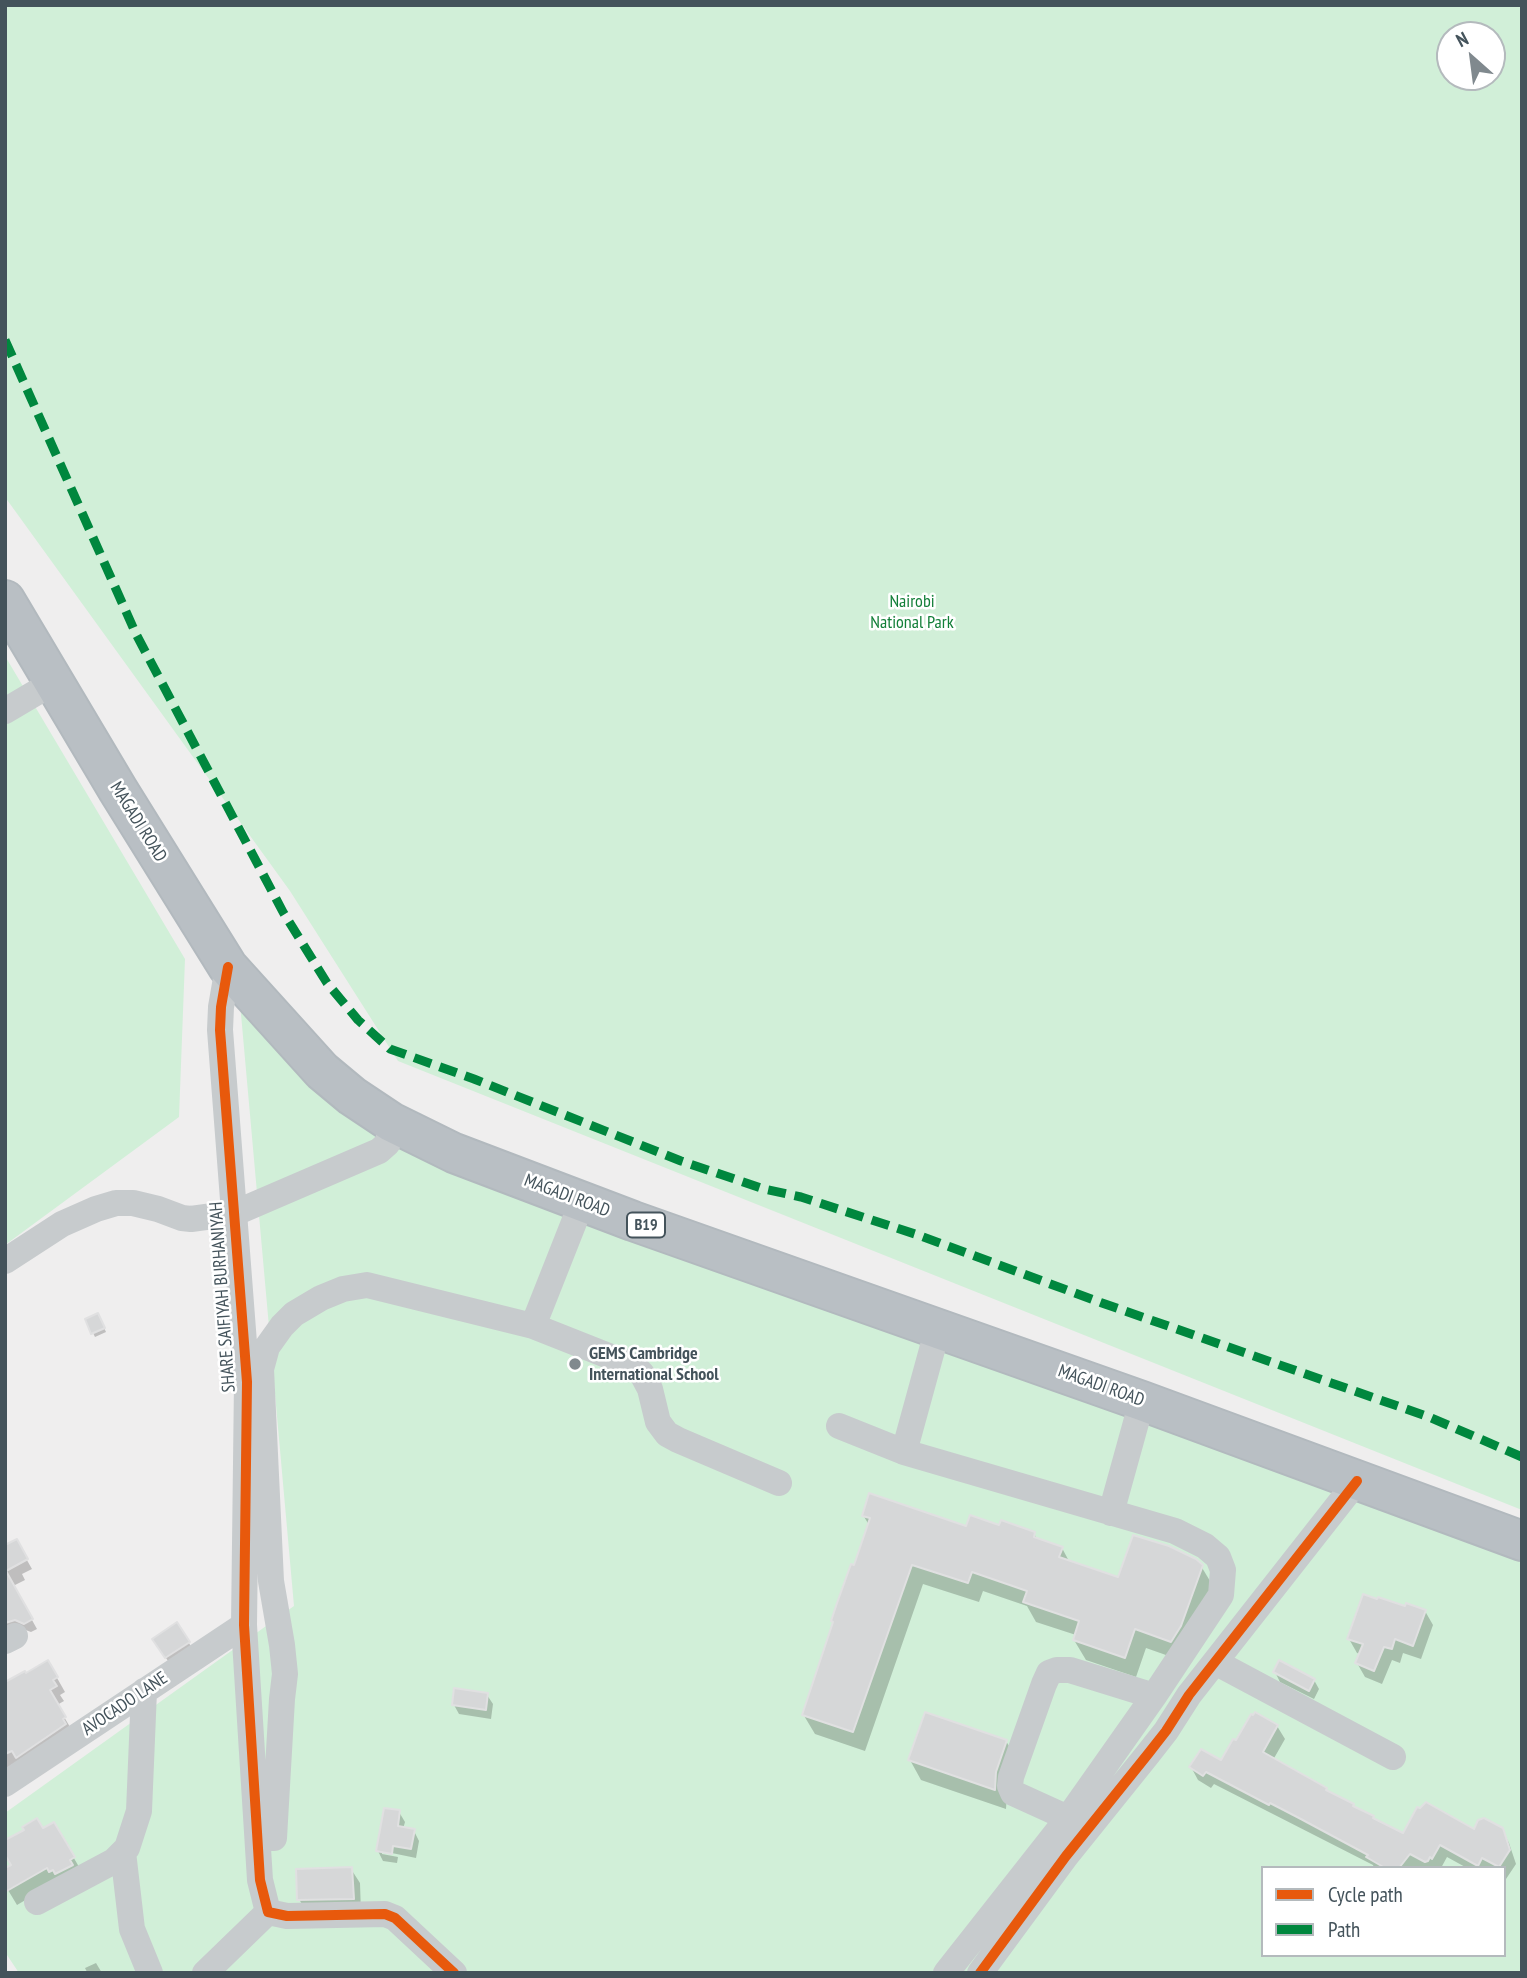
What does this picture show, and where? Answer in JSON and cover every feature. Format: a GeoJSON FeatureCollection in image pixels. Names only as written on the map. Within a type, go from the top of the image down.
{"type":"FeatureCollection","features":[{"type":"Feature","properties":{"kind":"highway","name":"MAGADI ROAD"},"geometry":{"type":"LineString","coordinates":[[8,610],[228,967],[321,1071],[391,1122],[454,1153],[582,1202],[1142,1401],[1522,1541]]}},
{"type":"Feature","properties":{"kind":"street"},"geometry":{"type":"LineString","coordinates":[[5,711],[54,682]]}},
{"type":"Feature","properties":{"kind":"street","name":"SHARE SAIFIYAH BURHANIYAH"},"geometry":{"type":"LineString","coordinates":[[228,967],[219,1030],[247,1382],[244,1625],[260,1880],[268,1912]]}},
{"type":"Feature","properties":{"kind":"street"},"geometry":{"type":"LineString","coordinates":[[5,1261],[62,1224],[116,1203],[134,1203],[191,1219],[235,1213],[379,1151],[388,1143],[391,1122]]}},
{"type":"Feature","properties":{"kind":"street"},"geometry":{"type":"LineString","coordinates":[[533,1326],[582,1202]]}},
{"type":"Feature","properties":{"kind":"street"},"geometry":{"type":"LineString","coordinates":[[274,1838],[285,1674],[271,1581],[261,1369],[267,1348],[294,1314],[343,1289],[367,1285],[533,1326],[634,1366],[650,1389],[658,1422],[667,1434],[779,1483]]}},
{"type":"Feature","properties":{"kind":"street"},"geometry":{"type":"LineString","coordinates":[[904,1452],[938,1328]]}},
{"type":"Feature","properties":{"kind":"street"},"geometry":{"type":"LineString","coordinates":[[1111,1513],[1142,1401]]}},
{"type":"Feature","properties":{"kind":"street"},"geometry":{"type":"LineString","coordinates":[[839,1426],[904,1452],[1175,1531],[1205,1546],[1217,1557],[1223,1570],[1221,1595],[1154,1696],[1068,1818],[946,1973]]}},
{"type":"Feature","properties":{"kind":"street"},"geometry":{"type":"LineString","coordinates":[[980,1973],[1066,1856],[1154,1746],[1189,1695],[1357,1480]]}},
{"type":"Feature","properties":{"kind":"street","name":"AVOCADO LANE"},"geometry":{"type":"LineString","coordinates":[[5,1784],[244,1625]]}},
{"type":"Feature","properties":{"kind":"street"},"geometry":{"type":"LineString","coordinates":[[1215,1662],[1393,1757]]}},
{"type":"Feature","properties":{"kind":"street"},"geometry":{"type":"LineString","coordinates":[[1068,1818],[1013,1793],[1010,1781],[1049,1673],[1070,1670],[1154,1696]]}},
{"type":"Feature","properties":{"kind":"street"},"geometry":{"type":"LineString","coordinates":[[37,1902],[114,1861],[127,1848],[139,1811],[144,1691]]}},
{"type":"Feature","properties":{"kind":"street"},"geometry":{"type":"LineString","coordinates":[[123,1852],[132,1929],[150,1973]]}},
{"type":"Feature","properties":{"kind":"street"},"geometry":{"type":"LineString","coordinates":[[205,1973],[268,1912],[287,1916],[385,1914],[396,1918],[454,1973]]}},
{"type":"Feature","properties":{"kind":"green space","name":"Nairobi National Park"},"geometry":{"type":"Polygon","coordinates":[[[5,5],[1522,5],[1522,1510],[398,1061],[290,891],[5,497],[5,5]]]}},
{"type":"Feature","properties":{"kind":"green space"},"geometry":{"type":"Polygon","coordinates":[[[5,656],[185,959],[179,1117],[5,1245],[5,656]]]}},
{"type":"Feature","properties":{"kind":"green space"},"geometry":{"type":"Polygon","coordinates":[[[240,1003],[345,1110],[682,1254],[1522,1562],[1522,1973],[19,1973],[5,1952],[5,1813],[294,1606],[240,1003]]]}},
{"type":"Feature","properties":{"kind":"building"},"geometry":{"type":"Polygon","coordinates":[[[98,1313],[105,1328],[91,1334],[85,1319],[98,1313]]]}},
{"type":"Feature","properties":{"kind":"building"},"geometry":{"type":"Polygon","coordinates":[[[869,1493],[966,1526],[970,1515],[999,1525],[1001,1520],[1035,1532],[1034,1537],[1063,1547],[1059,1557],[1118,1577],[1133,1535],[1169,1546],[1203,1565],[1181,1626],[1171,1642],[1135,1629],[1125,1658],[1073,1640],[1079,1621],[1023,1602],[1027,1591],[972,1572],[968,1583],[912,1565],[853,1732],[802,1715],[837,1603],[870,1518],[862,1516],[869,1493]]]}},
{"type":"Feature","properties":{"kind":"building"},"geometry":{"type":"Polygon","coordinates":[[[17,1539],[28,1559],[6,1571],[33,1619],[24,1624],[15,1620],[5,1623],[5,1545],[17,1539]]]}},
{"type":"Feature","properties":{"kind":"building"},"geometry":{"type":"Polygon","coordinates":[[[1363,1594],[1426,1610],[1413,1646],[1395,1639],[1392,1649],[1384,1647],[1374,1671],[1355,1663],[1363,1644],[1347,1639],[1363,1594]]]}},
{"type":"Feature","properties":{"kind":"building"},"geometry":{"type":"Polygon","coordinates":[[[177,1622],[190,1642],[165,1658],[152,1639],[177,1622]]]}},
{"type":"Feature","properties":{"kind":"building"},"geometry":{"type":"Polygon","coordinates":[[[48,1660],[58,1677],[53,1680],[57,1686],[50,1690],[66,1717],[63,1719],[66,1724],[16,1758],[12,1751],[5,1754],[5,1682],[48,1660]]]}},
{"type":"Feature","properties":{"kind":"building"},"geometry":{"type":"Polygon","coordinates":[[[1279,1660],[1315,1679],[1309,1691],[1273,1672],[1279,1660]]]}},
{"type":"Feature","properties":{"kind":"building"},"geometry":{"type":"Polygon","coordinates":[[[454,1688],[488,1693],[486,1710],[452,1705],[454,1688]]]}},
{"type":"Feature","properties":{"kind":"building"},"geometry":{"type":"Polygon","coordinates":[[[925,1712],[1007,1740],[996,1772],[995,1790],[908,1760],[925,1712]]]}},
{"type":"Feature","properties":{"kind":"building"},"geometry":{"type":"Polygon","coordinates":[[[1255,1712],[1278,1725],[1263,1752],[1374,1816],[1373,1818],[1403,1833],[1417,1807],[1420,1808],[1426,1802],[1474,1829],[1478,1820],[1484,1818],[1503,1828],[1510,1850],[1500,1866],[1482,1858],[1478,1866],[1440,1845],[1428,1861],[1410,1854],[1401,1866],[1382,1866],[1366,1857],[1368,1855],[1270,1803],[1269,1805],[1206,1772],[1203,1776],[1189,1767],[1201,1749],[1221,1760],[1233,1739],[1236,1740],[1251,1714],[1255,1712]]]}},
{"type":"Feature","properties":{"kind":"building"},"geometry":{"type":"Polygon","coordinates":[[[384,1808],[400,1810],[398,1826],[415,1829],[411,1849],[393,1846],[392,1854],[376,1851],[384,1808]]]}},
{"type":"Feature","properties":{"kind":"building"},"geometry":{"type":"Polygon","coordinates":[[[37,1818],[43,1828],[54,1822],[75,1857],[70,1860],[73,1865],[55,1874],[47,1868],[5,1892],[5,1868],[11,1865],[5,1855],[5,1840],[24,1830],[22,1827],[37,1818]]]}},
{"type":"Feature","properties":{"kind":"building"},"geometry":{"type":"Polygon","coordinates":[[[352,1867],[354,1899],[297,1900],[296,1869],[352,1867]]]}},
{"type":"Feature","properties":{"kind":"marked path"},"geometry":{"type":"LineString","coordinates":[[5,340],[136,634],[283,912],[327,983],[358,1020],[390,1049],[474,1079],[681,1161],[918,1235],[1102,1303],[1429,1417],[1522,1457]]}},
{"type":"Feature","properties":{"kind":"cycle path"},"geometry":{"type":"LineString","coordinates":[[228,967],[220,1030],[247,1382],[244,1625],[260,1880],[268,1912],[287,1916],[385,1914],[395,1918],[454,1973]]}},
{"type":"Feature","properties":{"kind":"cycle path"},"geometry":{"type":"LineString","coordinates":[[980,1973],[1066,1856],[1166,1731],[1189,1695],[1357,1481]]}},
{"type":"Feature","properties":{"kind":"place","name":"GEMS Cambridge International School"},"geometry":{"type":"Point","coordinates":[575,1364]}}]}
